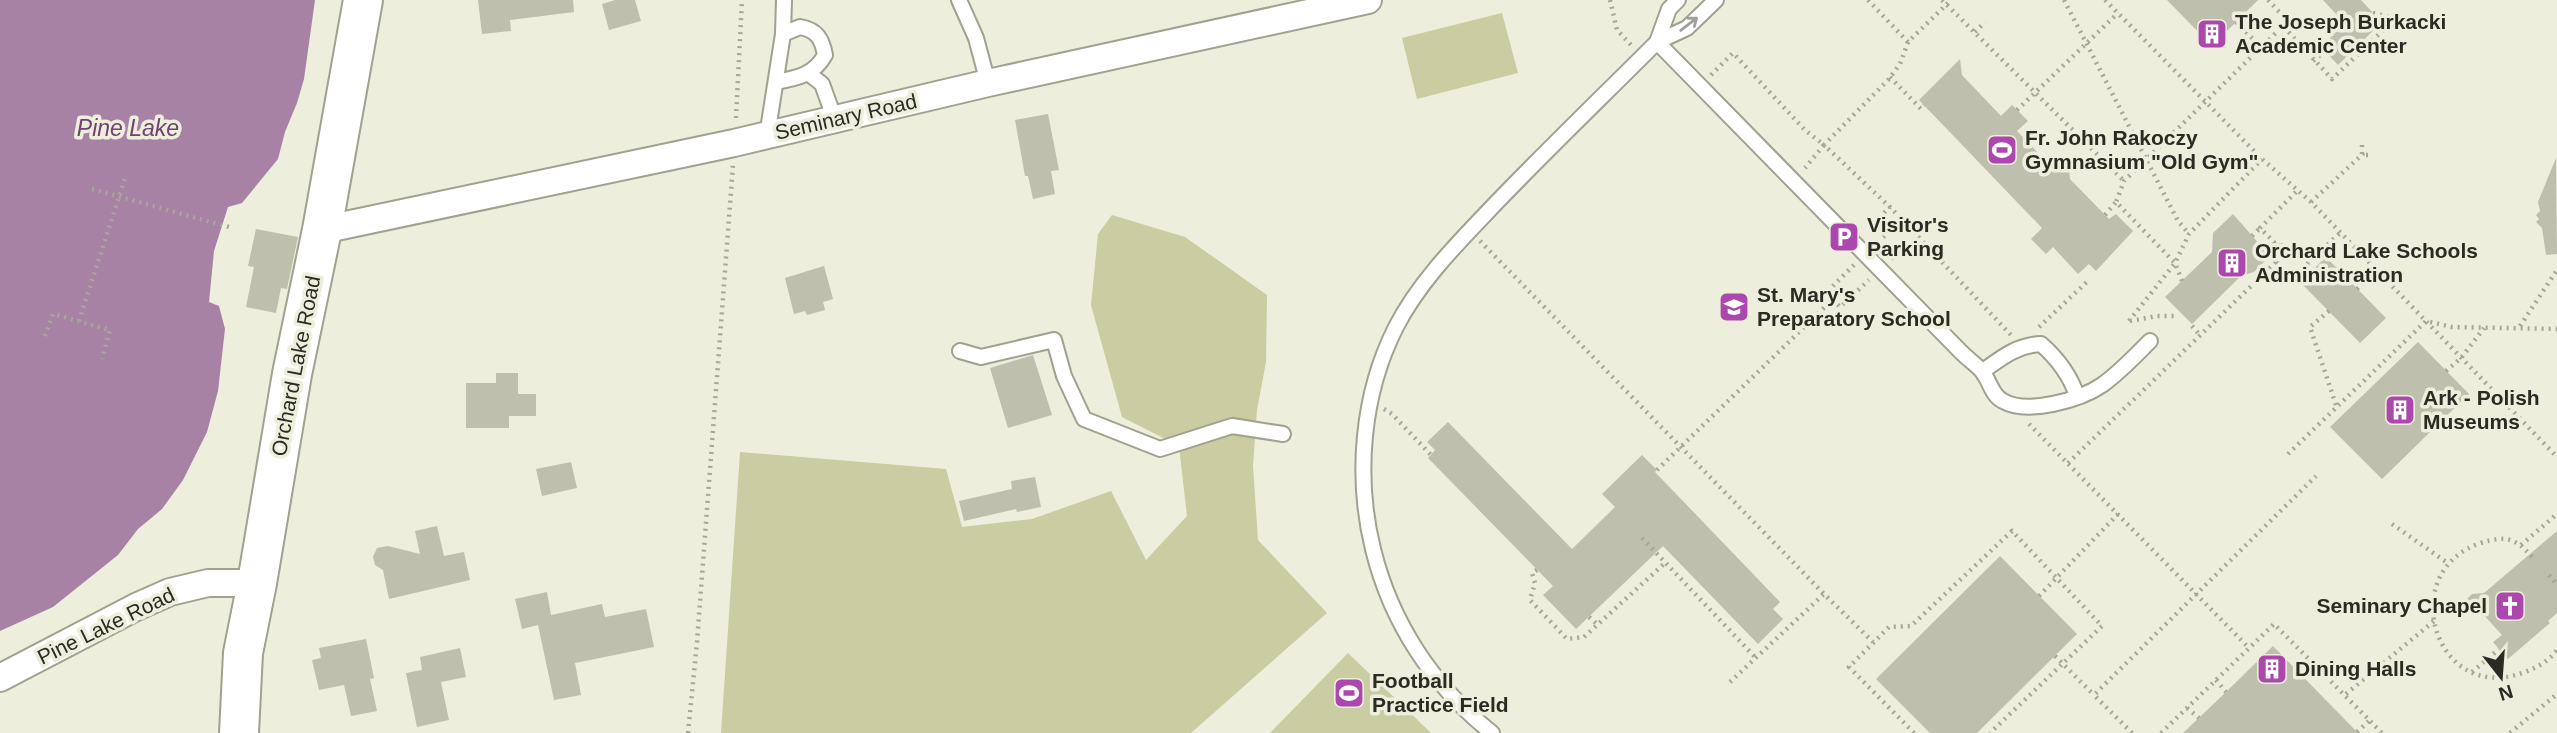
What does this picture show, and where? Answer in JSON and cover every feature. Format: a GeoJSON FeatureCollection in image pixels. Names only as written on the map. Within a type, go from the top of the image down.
{"type":"FeatureCollection","features":[{"type":"Feature","properties":{"kind":"main road","name":"Orchard Lake Road"},"geometry":{"type":"LineString","coordinates":[[239,733],[243,653],[292,374],[322,230],[363,0]]}},
{"type":"Feature","properties":{"kind":"street","name":"Seminary Road"},"geometry":{"type":"LineString","coordinates":[[322,230],[767,136],[988,83],[1368,0]]}},
{"type":"Feature","properties":{"kind":"street","name":"Pine Lake Road"},"geometry":{"type":"LineString","coordinates":[[0,678],[170,592],[208,583],[257,583]]}},
{"type":"Feature","properties":{"kind":"lane"},"geometry":{"type":"LineString","coordinates":[[767,136],[783,34],[784,0]]}},
{"type":"Feature","properties":{"kind":"lane"},"geometry":{"type":"LineString","coordinates":[[959,0],[976,38],[988,83]]}},
{"type":"Feature","properties":{"kind":"lane"},"geometry":{"type":"LineString","coordinates":[[1657,42],[1669,9],[1678,0]]}},
{"type":"Feature","properties":{"kind":"lane"},"geometry":{"type":"LineString","coordinates":[[1492,733],[1448,692],[1425,663],[1404,629],[1382,579],[1371,539],[1363,467],[1371,401],[1380,366],[1396,327],[1435,270],[1469,231],[1657,42],[1687,29],[1716,0]]}},
{"type":"Feature","properties":{"kind":"lane"},"geometry":{"type":"LineString","coordinates":[[776,82],[798,78],[817,69],[825,55],[821,39],[809,29],[800,27],[783,34]]}},
{"type":"Feature","properties":{"kind":"lane"},"geometry":{"type":"LineString","coordinates":[[1657,42],[1961,352],[1983,371],[1996,396],[2005,403],[2024,406],[2062,403],[2100,387],[2150,341]]}},
{"type":"Feature","properties":{"kind":"lane"},"geometry":{"type":"LineString","coordinates":[[808,73],[821,84],[835,120]]}},
{"type":"Feature","properties":{"kind":"lane"},"geometry":{"type":"LineString","coordinates":[[960,351],[981,357],[1054,340],[1064,376],[1084,419],[1160,449],[1231,426],[1283,434]]}},
{"type":"Feature","properties":{"kind":"lane"},"geometry":{"type":"LineString","coordinates":[[1983,371],[2006,354],[2025,345],[2041,344],[2057,358],[2073,383],[2077,396]]}},
{"type":"Feature","properties":{"kind":"path"},"geometry":{"type":"LineString","coordinates":[[688,733],[698,642],[743,0]]}},
{"type":"Feature","properties":{"kind":"path"},"geometry":{"type":"LineString","coordinates":[[1610,0],[1617,30],[1643,56]]}},
{"type":"Feature","properties":{"kind":"path"},"geometry":{"type":"LineString","coordinates":[[1868,0],[1908,42]]}},
{"type":"Feature","properties":{"kind":"path"},"geometry":{"type":"LineString","coordinates":[[2064,0],[2178,220],[2189,234]]}},
{"type":"Feature","properties":{"kind":"path"},"geometry":{"type":"LineString","coordinates":[[2105,0],[2262,159],[2311,202],[2557,457]]}},
{"type":"Feature","properties":{"kind":"path"},"geometry":{"type":"LineString","coordinates":[[2268,0],[2283,16],[2283,26],[2332,79],[2395,19],[2373,13]]}},
{"type":"Feature","properties":{"kind":"path"},"geometry":{"type":"LineString","coordinates":[[1793,181],[1824,145],[1890,78],[1900,64],[1908,42],[1947,1],[2124,181]]}},
{"type":"Feature","properties":{"kind":"path"},"geometry":{"type":"LineString","coordinates":[[2017,110],[2118,13]]}},
{"type":"Feature","properties":{"kind":"path"},"geometry":{"type":"LineString","coordinates":[[1975,32],[1984,22]]}},
{"type":"Feature","properties":{"kind":"path"},"geometry":{"type":"LineString","coordinates":[[2236,22],[2261,47]]}},
{"type":"Feature","properties":{"kind":"path"},"geometry":{"type":"LineString","coordinates":[[2105,215],[2116,202],[2124,181],[2283,26]]}},
{"type":"Feature","properties":{"kind":"path"},"geometry":{"type":"LineString","coordinates":[[2313,61],[2325,51]]}},
{"type":"Feature","properties":{"kind":"path"},"geometry":{"type":"LineString","coordinates":[[1700,86],[1733,53],[1805,130],[1890,206],[2015,340]]}},
{"type":"Feature","properties":{"kind":"path"},"geometry":{"type":"LineString","coordinates":[[1890,78],[1921,109],[1924,106]]}},
{"type":"Feature","properties":{"kind":"path"},"geometry":{"type":"LineString","coordinates":[[2362,145],[2363,153]]}},
{"type":"Feature","properties":{"kind":"path"},"geometry":{"type":"LineString","coordinates":[[2363,153],[2372,155]]}},
{"type":"Feature","properties":{"kind":"path"},"geometry":{"type":"LineString","coordinates":[[2311,202],[2363,153]]}},
{"type":"Feature","properties":{"kind":"path"},"geometry":{"type":"LineString","coordinates":[[2176,316],[2129,321],[2175,263],[2189,234],[2262,159]]}},
{"type":"Feature","properties":{"kind":"path"},"geometry":{"type":"LineString","coordinates":[[79,321],[126,175]]}},
{"type":"Feature","properties":{"kind":"path"},"geometry":{"type":"LineString","coordinates":[[92,189],[229,227]]}},
{"type":"Feature","properties":{"kind":"path"},"geometry":{"type":"LineString","coordinates":[[2252,236],[2298,190]]}},
{"type":"Feature","properties":{"kind":"path"},"geometry":{"type":"LineString","coordinates":[[2116,202],[2175,263],[2182,281]]}},
{"type":"Feature","properties":{"kind":"path"},"geometry":{"type":"LineString","coordinates":[[2260,228],[2274,242],[2276,262],[2293,277],[2340,233]]}},
{"type":"Feature","properties":{"kind":"path"},"geometry":{"type":"LineString","coordinates":[[1469,231],[1873,642]]}},
{"type":"Feature","properties":{"kind":"path"},"geometry":{"type":"LineString","coordinates":[[2068,463],[2276,262]]}},
{"type":"Feature","properties":{"kind":"path"},"geometry":{"type":"LineString","coordinates":[[2520,327],[2557,270]]}},
{"type":"Feature","properties":{"kind":"path"},"geometry":{"type":"LineString","coordinates":[[2357,289],[2376,271]]}},
{"type":"Feature","properties":{"kind":"path"},"geometry":{"type":"LineString","coordinates":[[2033,332],[2089,280]]}},
{"type":"Feature","properties":{"kind":"path"},"geometry":{"type":"LineString","coordinates":[[1657,470],[1833,299]]}},
{"type":"Feature","properties":{"kind":"path"},"geometry":{"type":"LineString","coordinates":[[2329,311],[2310,327],[2337,408]]}},
{"type":"Feature","properties":{"kind":"path"},"geometry":{"type":"LineString","coordinates":[[45,337],[53,314],[110,330],[102,359]]}},
{"type":"Feature","properties":{"kind":"path"},"geometry":{"type":"LineString","coordinates":[[2426,321],[2452,327],[2557,329]]}},
{"type":"Feature","properties":{"kind":"path"},"geometry":{"type":"LineString","coordinates":[[2288,454],[2426,321]]}},
{"type":"Feature","properties":{"kind":"path"},"geometry":{"type":"LineString","coordinates":[[2192,326],[2199,334]]}},
{"type":"Feature","properties":{"kind":"path"},"geometry":{"type":"LineString","coordinates":[[2446,371],[2461,358],[2484,327]]}},
{"type":"Feature","properties":{"kind":"path"},"geometry":{"type":"LineString","coordinates":[[1371,401],[1392,414],[1431,455]]}},
{"type":"Feature","properties":{"kind":"path"},"geometry":{"type":"LineString","coordinates":[[2024,406],[2026,420],[2249,648]]}},
{"type":"Feature","properties":{"kind":"path"},"geometry":{"type":"LineString","coordinates":[[2094,695],[2316,476]]}},
{"type":"Feature","properties":{"kind":"path"},"geometry":{"type":"LineString","coordinates":[[2039,596],[2118,514]]}},
{"type":"Feature","properties":{"kind":"path"},"geometry":{"type":"LineString","coordinates":[[2521,545],[2557,514]]}},
{"type":"Feature","properties":{"kind":"path"},"geometry":{"type":"LineString","coordinates":[[2392,524],[2449,564]]}},
{"type":"Feature","properties":{"kind":"path"},"geometry":{"type":"LineString","coordinates":[[1914,733],[1849,667],[1889,627],[1911,626],[2012,531],[2102,626],[1990,733]]}},
{"type":"Feature","properties":{"kind":"path"},"geometry":{"type":"LineString","coordinates":[[1642,538],[1755,657]]}},
{"type":"Feature","properties":{"kind":"path"},"geometry":{"type":"LineString","coordinates":[[2532,557],[2521,545],[2510,539],[2491,540],[2470,547],[2449,564],[2441,575],[2433,596],[2436,635],[2448,655],[2464,669],[2484,677],[2508,678],[2537,668],[2557,650]]}},
{"type":"Feature","properties":{"kind":"path"},"geometry":{"type":"LineString","coordinates":[[1537,570],[1532,573],[1535,583],[1530,600],[1567,639],[1584,637],[1666,562]]}},
{"type":"Feature","properties":{"kind":"path"},"geometry":{"type":"LineString","coordinates":[[2549,575],[2557,585]]}},
{"type":"Feature","properties":{"kind":"path"},"geometry":{"type":"LineString","coordinates":[[1730,682],[1824,594]]}},
{"type":"Feature","properties":{"kind":"path"},"geometry":{"type":"LineString","coordinates":[[1589,617],[1597,624]]}},
{"type":"Feature","properties":{"kind":"path"},"geometry":{"type":"LineString","coordinates":[[2346,694],[2434,621]]}},
{"type":"Feature","properties":{"kind":"path"},"geometry":{"type":"LineString","coordinates":[[2161,733],[2274,624],[2382,733]]}},
{"type":"Feature","properties":{"kind":"path"},"geometry":{"type":"LineString","coordinates":[[2472,673],[2499,649]]}},
{"type":"Feature","properties":{"kind":"path"},"geometry":{"type":"LineString","coordinates":[[2055,656],[2132,733]]}},
{"type":"Feature","properties":{"kind":"path"},"geometry":{"type":"LineString","coordinates":[[2216,680],[2226,692]]}},
{"type":"Feature","properties":{"kind":"path"},"geometry":{"type":"LineString","coordinates":[[2510,733],[2557,694]]}},
{"type":"Feature","properties":{"kind":"path"},"geometry":{"type":"LineString","coordinates":[[2187,708],[2199,718]]}},
{"type":"Feature","properties":{"kind":"path"},"geometry":{"type":"LineString","coordinates":[[2357,732],[2370,720]]}},
{"type":"Feature","properties":{"kind":"green space"},"geometry":{"type":"Polygon","coordinates":[[[1502,13],[1518,73],[1417,99],[1402,38],[1502,13]]]}},
{"type":"Feature","properties":{"kind":"green space"},"geometry":{"type":"Polygon","coordinates":[[[1112,215],[1185,237],[1267,295],[1266,362],[1257,410],[1253,466],[1258,540],[1327,613],[1191,733],[721,733],[740,452],[946,469],[962,527],[1032,519],[1111,491],[1146,560],[1187,516],[1179,446],[1122,417],[1091,305],[1098,234],[1112,215]]]}},
{"type":"Feature","properties":{"kind":"green space","name":"Football Practice Field"},"geometry":{"type":"Polygon","coordinates":[[[1348,653],[1431,733],[1270,733],[1348,653]]]}},
{"type":"Feature","properties":{"kind":"water","name":"Pine Lake"},"geometry":{"type":"Polygon","coordinates":[[[0,0],[315,0],[304,79],[278,159],[242,203],[228,207],[214,251],[209,302],[219,306],[225,329],[218,391],[207,432],[183,480],[162,509],[138,529],[118,555],[53,607],[0,631],[0,0]]]}},
{"type":"Feature","properties":{"kind":"building"},"geometry":{"type":"Polygon","coordinates":[[[478,0],[573,0],[574,12],[510,20],[511,31],[482,34],[478,0]]]}},
{"type":"Feature","properties":{"kind":"building"},"geometry":{"type":"Polygon","coordinates":[[[615,0],[635,0],[641,21],[609,30],[602,4],[615,0]]]}},
{"type":"Feature","properties":{"kind":"building","name":"The Joseph Burkacki Academic Center"},"geometry":{"type":"Polygon","coordinates":[[[2167,0],[2258,0],[2212,46],[2167,0]]]}},
{"type":"Feature","properties":{"kind":"building"},"geometry":{"type":"Polygon","coordinates":[[[2323,0],[2361,0],[2373,13],[2367,18],[2376,28],[2338,65],[2321,47],[2339,29],[2331,21],[2337,15],[2323,0]]]}},
{"type":"Feature","properties":{"kind":"building","name":"Fr. John Rakoczy Gymnasium \"Old Gym\""},"geometry":{"type":"Polygon","coordinates":[[[1960,59],[1962,75],[2001,116],[2012,105],[2028,121],[2017,131],[2055,170],[2069,169],[2070,179],[2109,219],[2116,214],[2133,231],[2096,271],[2089,264],[2078,274],[2053,247],[2046,254],[2031,239],[2042,228],[1919,100],[1960,59]]]}},
{"type":"Feature","properties":{"kind":"building"},"geometry":{"type":"Polygon","coordinates":[[[1048,114],[1059,170],[1051,171],[1055,194],[1033,199],[1028,176],[1025,176],[1015,120],[1048,114]]]}},
{"type":"Feature","properties":{"kind":"building"},"geometry":{"type":"Polygon","coordinates":[[[2556,158],[2557,254],[2546,255],[2542,228],[2536,222],[2539,219],[2536,215],[2540,211],[2538,202],[2556,158]]]}},
{"type":"Feature","properties":{"kind":"building","name":"Orchard Lake Schools Administration"},"geometry":{"type":"Polygon","coordinates":[[[2233,214],[2261,246],[2283,243],[2254,272],[2241,276],[2192,324],[2165,297],[2212,252],[2213,233],[2233,214]]]}},
{"type":"Feature","properties":{"kind":"building"},"geometry":{"type":"Polygon","coordinates":[[[256,229],[298,237],[287,289],[281,288],[276,313],[246,307],[254,267],[248,266],[256,229]]]}},
{"type":"Feature","properties":{"kind":"building"},"geometry":{"type":"Polygon","coordinates":[[[2326,257],[2386,318],[2360,343],[2300,282],[2326,257]]]}},
{"type":"Feature","properties":{"kind":"building"},"geometry":{"type":"Polygon","coordinates":[[[824,266],[833,299],[823,302],[825,310],[807,315],[805,311],[794,314],[785,278],[824,266]]]}},
{"type":"Feature","properties":{"kind":"building","name":"Ark - Polish Museums"},"geometry":{"type":"Polygon","coordinates":[[[2418,342],[2469,394],[2382,479],[2330,427],[2418,342]]]}},
{"type":"Feature","properties":{"kind":"building"},"geometry":{"type":"Polygon","coordinates":[[[1033,355],[1052,415],[1008,428],[990,368],[1033,355]]]}},
{"type":"Feature","properties":{"kind":"building"},"geometry":{"type":"Polygon","coordinates":[[[496,373],[518,373],[518,394],[536,394],[536,416],[509,416],[509,428],[466,428],[466,383],[496,383],[496,373]]]}},
{"type":"Feature","properties":{"kind":"building"},"geometry":{"type":"Polygon","coordinates":[[[1448,422],[1572,549],[1615,507],[1602,494],[1642,455],[1657,470],[1655,472],[1780,602],[1773,609],[1783,619],[1758,644],[1663,546],[1576,629],[1543,595],[1553,586],[1428,458],[1435,450],[1427,442],[1448,422]]]}},
{"type":"Feature","properties":{"kind":"building"},"geometry":{"type":"Polygon","coordinates":[[[571,462],[577,488],[542,496],[536,469],[571,462]]]}},
{"type":"Feature","properties":{"kind":"building"},"geometry":{"type":"Polygon","coordinates":[[[1035,477],[1041,507],[1017,512],[1016,509],[964,521],[959,501],[1012,489],[1011,481],[1035,477]]]}},
{"type":"Feature","properties":{"kind":"building"},"geometry":{"type":"Polygon","coordinates":[[[437,526],[444,556],[464,552],[470,580],[389,599],[383,570],[375,565],[373,557],[377,548],[388,546],[420,554],[415,531],[437,526]]]}},
{"type":"Feature","properties":{"kind":"building","name":"Seminary Chapel"},"geometry":{"type":"Polygon","coordinates":[[[2557,531],[2557,613],[2548,621],[2550,623],[2508,659],[2493,642],[2502,635],[2482,613],[2470,613],[2466,608],[2466,600],[2472,594],[2484,593],[2557,531]]]}},
{"type":"Feature","properties":{"kind":"building"},"geometry":{"type":"Polygon","coordinates":[[[2000,556],[2077,634],[1977,733],[1930,733],[1876,679],[2000,556]]]}},
{"type":"Feature","properties":{"kind":"building"},"geometry":{"type":"Polygon","coordinates":[[[547,592],[551,615],[602,604],[605,617],[646,609],[654,647],[575,663],[581,695],[554,700],[538,625],[522,629],[515,599],[547,592]]]}},
{"type":"Feature","properties":{"kind":"building"},"geometry":{"type":"Polygon","coordinates":[[[366,639],[377,711],[351,716],[344,685],[319,690],[312,660],[321,658],[319,648],[366,639]]]}},
{"type":"Feature","properties":{"kind":"building","name":"Dining Halls"},"geometry":{"type":"Polygon","coordinates":[[[2273,646],[2358,733],[2183,733],[2226,692],[2273,646]]]}},
{"type":"Feature","properties":{"kind":"building"},"geometry":{"type":"Polygon","coordinates":[[[460,648],[466,677],[441,682],[449,720],[417,727],[406,673],[422,670],[420,657],[460,648]]]}},
{"type":"Feature","properties":{"kind":"place","name":"The Joseph Burkacki Academic Center"},"geometry":{"type":"Point","coordinates":[2212,34]}},
{"type":"Feature","properties":{"kind":"place","name":"Fr. John Rakoczy Gymnasium \"Old Gym\""},"geometry":{"type":"Point","coordinates":[2002,150]}},
{"type":"Feature","properties":{"kind":"place","name":"Visitor's Parking"},"geometry":{"type":"Point","coordinates":[1844,237]}},
{"type":"Feature","properties":{"kind":"place","name":"Orchard Lake Schools Administration"},"geometry":{"type":"Point","coordinates":[2232,263]}},
{"type":"Feature","properties":{"kind":"place","name":"St. Mary's Preparatory School"},"geometry":{"type":"Point","coordinates":[1734,307]}},
{"type":"Feature","properties":{"kind":"place","name":"Ark - Polish Museums"},"geometry":{"type":"Point","coordinates":[2400,410]}},
{"type":"Feature","properties":{"kind":"place","name":"Seminary Chapel"},"geometry":{"type":"Point","coordinates":[2510,606]}},
{"type":"Feature","properties":{"kind":"place","name":"Dining Halls"},"geometry":{"type":"Point","coordinates":[2272,669]}},
{"type":"Feature","properties":{"kind":"place","name":"Football Practice Field"},"geometry":{"type":"Point","coordinates":[1349,693]}}]}
